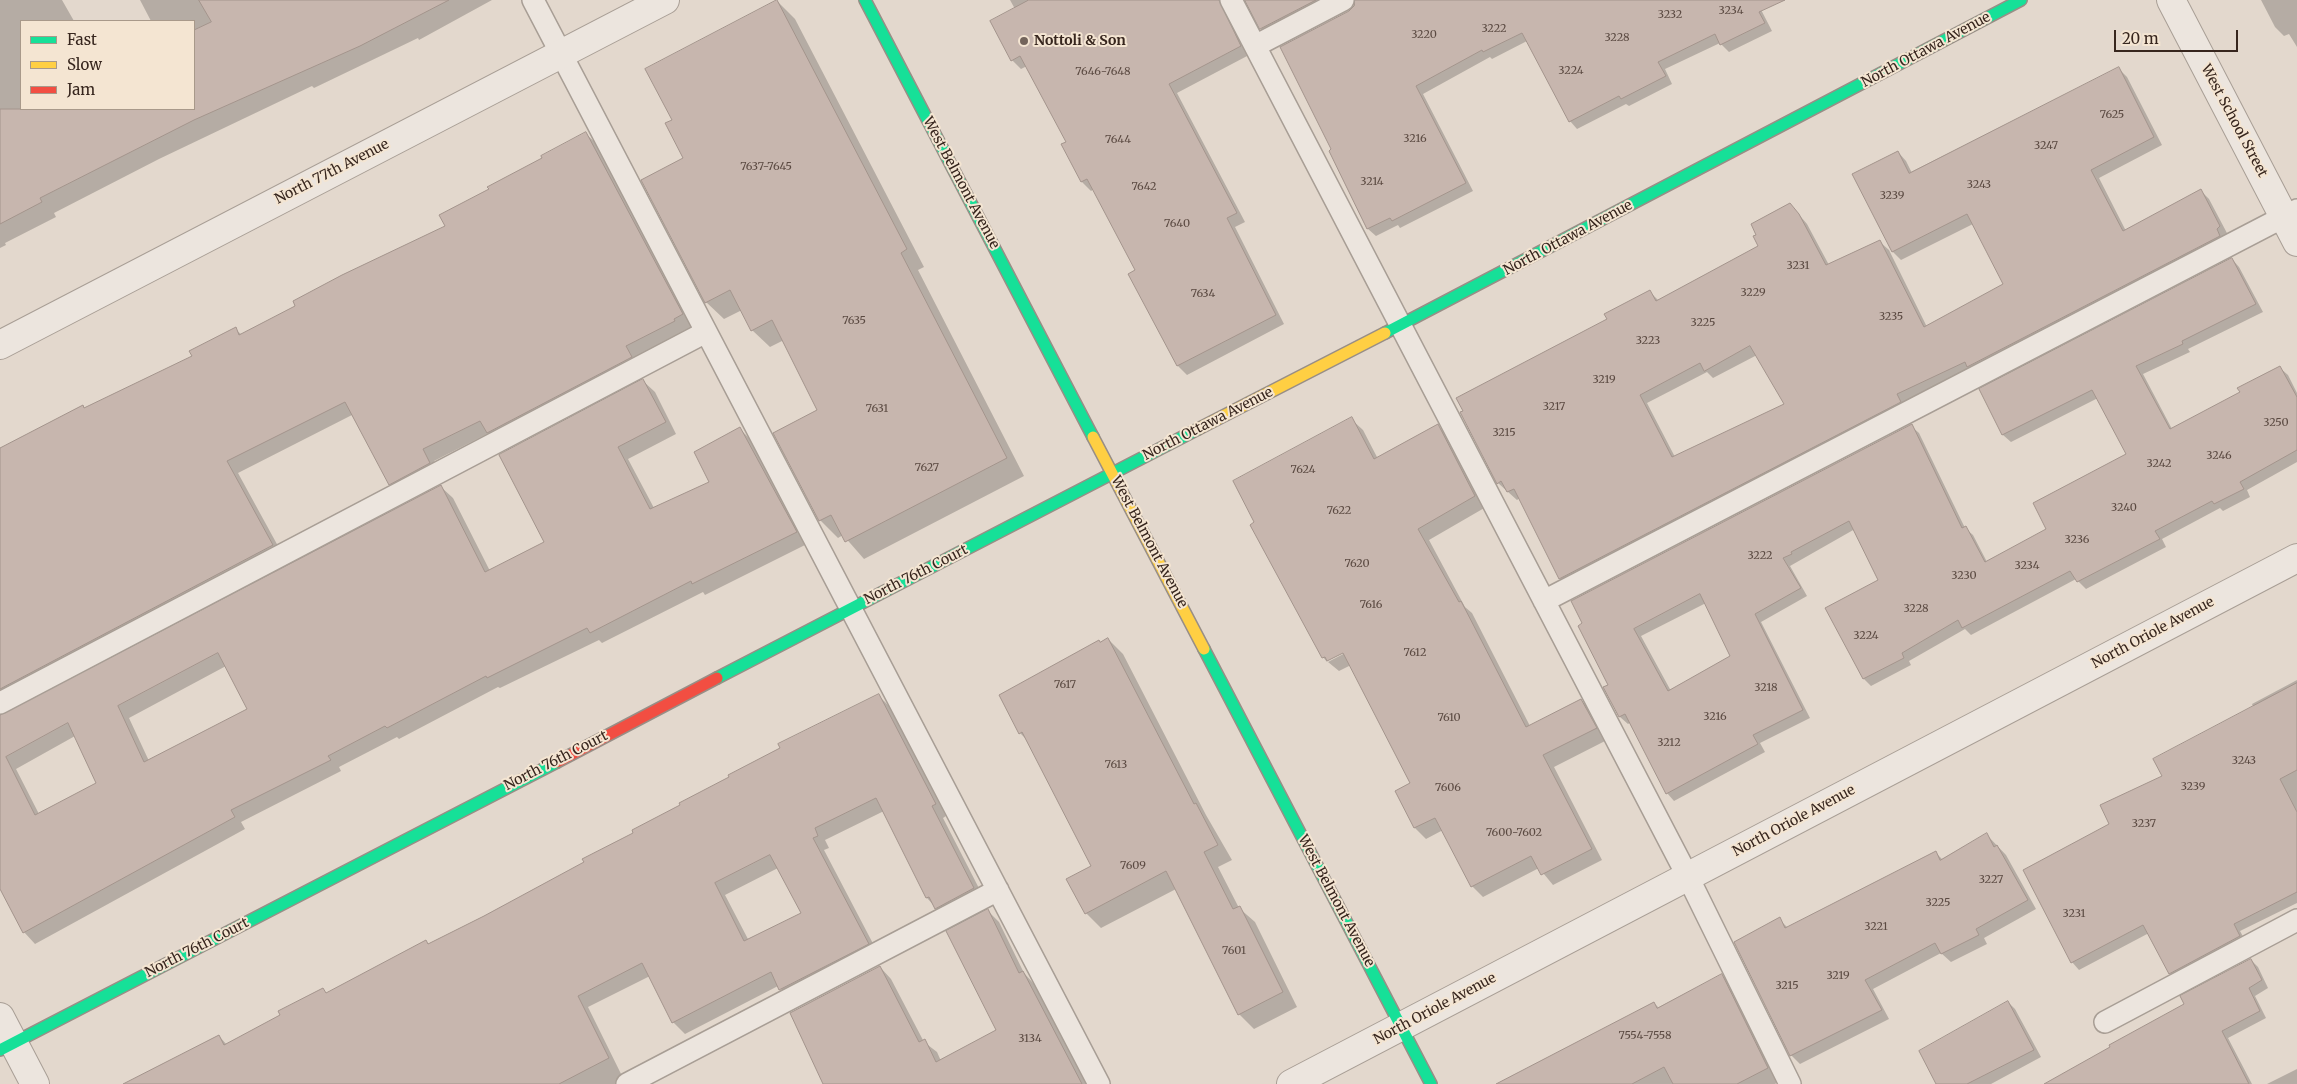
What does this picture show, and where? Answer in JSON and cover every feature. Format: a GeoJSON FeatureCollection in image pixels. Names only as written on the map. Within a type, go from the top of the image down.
{"type":"FeatureCollection","features":[{"type":"Feature","properties":{"kind":"street","name":"North 77th Avenue"},"geometry":{"type":"LineString","coordinates":[[0,345],[665,0]]}},
{"type":"Feature","properties":{"kind":"street","name":"West Belmont Avenue"},"geometry":{"type":"LineString","coordinates":[[865,0],[1431,1084]]}},
{"type":"Feature","properties":{"kind":"street","name":"North Ottawa Avenue"},"geometry":{"type":"LineString","coordinates":[[1113,472],[1400,325],[2021,0]]}},
{"type":"Feature","properties":{"kind":"street","name":"West School Street"},"geometry":{"type":"LineString","coordinates":[[2171,0],[2290,213],[2297,242]]}},
{"type":"Feature","properties":{"kind":"street","name":"North 76th Court"},"geometry":{"type":"LineString","coordinates":[[7,1046],[1113,472]]}},
{"type":"Feature","properties":{"kind":"street","name":"North Oriole Avenue"},"geometry":{"type":"LineString","coordinates":[[1291,1084],[2297,558]]}},
{"type":"Feature","properties":{"kind":"street"},"geometry":{"type":"LineString","coordinates":[[0,1017],[7,1046],[35,1084]]}},
{"type":"Feature","properties":{"kind":"lane"},"geometry":{"type":"LineString","coordinates":[[533,0],[1099,1084]]}},
{"type":"Feature","properties":{"kind":"lane"},"geometry":{"type":"LineString","coordinates":[[1231,0],[1688,876],[1790,1084]]}},
{"type":"Feature","properties":{"kind":"lane"},"geometry":{"type":"LineString","coordinates":[[1255,46],[1343,0]]}},
{"type":"Feature","properties":{"kind":"lane"},"geometry":{"type":"LineString","coordinates":[[1544,601],[2290,213]]}},
{"type":"Feature","properties":{"kind":"lane"},"geometry":{"type":"LineString","coordinates":[[0,703],[706,332]]}},
{"type":"Feature","properties":{"kind":"lane"},"geometry":{"type":"LineString","coordinates":[[628,1084],[998,890]]}},
{"type":"Feature","properties":{"kind":"lane"},"geometry":{"type":"LineString","coordinates":[[2105,1022],[2297,920]]}},
{"type":"Feature","properties":{"kind":"building"},"geometry":{"type":"Polygon","coordinates":[[[199,0],[449,0],[360,46],[194,120],[40,198],[42,202],[0,224],[0,109],[195,110],[195,30],[211,22],[199,0]]]}},
{"type":"Feature","properties":{"kind":"building"},"geometry":{"type":"Polygon","coordinates":[[[777,0],[907,249],[901,253],[1007,458],[845,542],[831,515],[819,521],[773,433],[817,410],[772,320],[751,331],[730,290],[705,303],[641,180],[683,158],[665,123],[672,120],[645,69],[777,0]]]}},
{"type":"Feature","properties":{"kind":"building"},"geometry":{"type":"Polygon","coordinates":[[[1029,0],[1219,0],[1241,46],[1169,84],[1237,213],[1227,218],[1276,315],[1177,366],[1128,274],[1135,270],[1087,179],[1081,182],[1061,144],[1066,142],[1020,56],[1011,61],[990,21],[1029,0]]]}},
{"type":"Feature","properties":{"kind":"building"},"geometry":{"type":"Polygon","coordinates":[[[1245,0],[1316,0],[1260,29],[1245,0]]]}},
{"type":"Feature","properties":{"kind":"building"},"geometry":{"type":"Polygon","coordinates":[[[1355,0],[1785,0],[1759,12],[1765,23],[1720,45],[1715,34],[1658,62],[1666,76],[1621,99],[1619,96],[1569,122],[1522,33],[1483,52],[1482,50],[1416,86],[1466,183],[1392,221],[1390,218],[1367,229],[1329,151],[1331,149],[1280,47],[1349,11],[1354,6],[1355,0]]]}},
{"type":"Feature","properties":{"kind":"building"},"geometry":{"type":"Polygon","coordinates":[[[2119,67],[2154,137],[2091,170],[2123,231],[2201,189],[2220,226],[2217,229],[2220,236],[1967,367],[1965,362],[1897,394],[1901,402],[1559,579],[1514,489],[1507,492],[1501,481],[1497,484],[1460,412],[1463,411],[1456,398],[1607,319],[1604,314],[1650,290],[1656,301],[1758,246],[1753,236],[1756,235],[1751,224],[1790,203],[1799,214],[1826,265],[1880,240],[1924,327],[2003,284],[1967,214],[1892,252],[1852,174],[1898,151],[1909,173],[2119,67]],[[1750,346],[1704,371],[1700,363],[1640,395],[1672,457],[1784,404],[1750,346]]]}},
{"type":"Feature","properties":{"kind":"building"},"geometry":{"type":"Polygon","coordinates":[[[586,132],[683,314],[674,319],[675,321],[626,346],[632,357],[487,433],[480,421],[423,449],[430,463],[389,485],[345,402],[227,461],[273,545],[0,689],[0,448],[83,405],[84,408],[192,356],[189,351],[236,327],[239,335],[295,306],[293,301],[342,275],[445,226],[439,215],[489,189],[487,187],[586,132]]]}},
{"type":"Feature","properties":{"kind":"building"},"geometry":{"type":"Polygon","coordinates":[[[2232,258],[2256,304],[2182,341],[2183,344],[2136,366],[2170,429],[2240,392],[2237,388],[2280,366],[2297,397],[2297,450],[2240,482],[2244,489],[2214,504],[2212,501],[2155,531],[2160,539],[2077,582],[2070,571],[1962,628],[1958,620],[1902,653],[1904,658],[1863,679],[1825,608],[1878,580],[1849,521],[1791,552],[1792,554],[1783,558],[1801,588],[1755,614],[1803,710],[1753,735],[1758,744],[1666,794],[1625,714],[1619,717],[1603,687],[1608,685],[1578,626],[1582,623],[1571,601],[1912,424],[1962,528],[1966,526],[1985,562],[2046,529],[2033,503],[2126,454],[2092,390],[2002,435],[1979,389],[2232,258]],[[1700,594],[1634,629],[1668,691],[1730,656],[1700,594]]]}},
{"type":"Feature","properties":{"kind":"building"},"geometry":{"type":"Polygon","coordinates":[[[643,379],[666,422],[618,447],[650,509],[709,482],[694,452],[740,427],[797,532],[692,584],[691,581],[590,633],[587,628],[487,678],[486,676],[387,728],[385,726],[328,756],[331,760],[231,810],[235,817],[23,933],[0,889],[0,715],[441,485],[485,572],[544,542],[499,455],[643,379]],[[218,653],[118,706],[144,762],[247,709],[218,653]],[[68,723],[6,757],[35,815],[96,783],[68,723]]]}},
{"type":"Feature","properties":{"kind":"building"},"geometry":{"type":"Polygon","coordinates":[[[1352,417],[1374,459],[1438,424],[1475,496],[1418,529],[1459,602],[1461,601],[1526,727],[1581,699],[1597,728],[1543,755],[1592,849],[1541,875],[1531,856],[1471,887],[1435,818],[1414,828],[1395,791],[1410,783],[1343,653],[1327,661],[1325,657],[1322,658],[1250,525],[1254,522],[1233,481],[1352,417]]]}},
{"type":"Feature","properties":{"kind":"building"},"geometry":{"type":"Polygon","coordinates":[[[1108,638],[1194,804],[1196,803],[1218,845],[1204,852],[1233,909],[1240,906],[1283,992],[1238,1015],[1166,871],[1085,914],[1066,879],[1091,866],[1022,732],[1019,734],[999,695],[1099,640],[1100,642],[1108,638]]]}},
{"type":"Feature","properties":{"kind":"building"},"geometry":{"type":"Polygon","coordinates":[[[2297,683],[2297,770],[2280,779],[2297,812],[2297,892],[2234,924],[2240,936],[2169,974],[2143,925],[2071,963],[2023,870],[2109,824],[2100,805],[2162,776],[2153,759],[2297,683]]]}},
{"type":"Feature","properties":{"kind":"building"},"geometry":{"type":"Polygon","coordinates":[[[879,694],[936,804],[932,806],[974,888],[935,909],[929,897],[926,898],[876,798],[815,828],[818,836],[813,838],[869,944],[779,990],[771,972],[672,1023],[642,963],[578,996],[609,1058],[559,1084],[123,1084],[219,1035],[224,1045],[280,1015],[278,1011],[323,988],[326,993],[426,940],[428,944],[484,916],[584,862],[582,859],[633,833],[632,830],[729,777],[728,775],[780,748],[778,744],[879,694]],[[770,855],[715,883],[744,941],[801,913],[770,855]]]}},
{"type":"Feature","properties":{"kind":"building"},"geometry":{"type":"Polygon","coordinates":[[[1987,833],[1994,847],[1997,845],[2028,900],[1976,929],[1979,935],[1941,954],[1935,943],[1865,980],[1882,1010],[1790,1056],[1734,942],[1780,917],[1785,928],[1936,851],[1940,860],[1987,833]]]}},
{"type":"Feature","properties":{"kind":"building"},"geometry":{"type":"Polygon","coordinates":[[[988,909],[1019,973],[1023,971],[1082,1084],[823,1084],[790,1013],[880,966],[919,1042],[925,1039],[936,1062],[996,1030],[946,931],[988,909]]]}},
{"type":"Feature","properties":{"kind":"building"},"geometry":{"type":"Polygon","coordinates":[[[2251,959],[2262,980],[2249,988],[2260,1011],[2222,1031],[2249,1084],[2044,1084],[2110,1047],[2109,1045],[2184,1004],[2180,996],[2251,959]]]}},
{"type":"Feature","properties":{"kind":"building"},"geometry":{"type":"Polygon","coordinates":[[[1722,974],[1768,1068],[1737,1084],[1673,1084],[1664,1067],[1632,1084],[1496,1084],[1654,1002],[1657,1008],[1722,974]]]}},
{"type":"Feature","properties":{"kind":"building"},"geometry":{"type":"Polygon","coordinates":[[[2008,1001],[2034,1050],[1967,1084],[1936,1084],[1919,1051],[2008,1001]]]}},
{"type":"Feature","properties":{"kind":"traffic: fast"},"geometry":{"type":"LineString","coordinates":[[865,0],[1093,437]]}},
{"type":"Feature","properties":{"kind":"traffic: fast"},"geometry":{"type":"LineString","coordinates":[[1385,333],[2021,0]]}},
{"type":"Feature","properties":{"kind":"traffic: fast"},"geometry":{"type":"LineString","coordinates":[[717,678],[1198,429]]}},
{"type":"Feature","properties":{"kind":"traffic: fast"},"geometry":{"type":"LineString","coordinates":[[1204,649],[1431,1084]]}},
{"type":"Feature","properties":{"kind":"traffic: fast"},"geometry":{"type":"LineString","coordinates":[[0,1050],[557,762]]}},
{"type":"Feature","properties":{"kind":"traffic: slow"},"geometry":{"type":"LineString","coordinates":[[1198,429],[1385,333]]}},
{"type":"Feature","properties":{"kind":"traffic: slow"},"geometry":{"type":"LineString","coordinates":[[1093,437],[1204,649]]}},
{"type":"Feature","properties":{"kind":"traffic: jam"},"geometry":{"type":"LineString","coordinates":[[557,762],[717,678]]}},
{"type":"Feature","properties":{"kind":"place","name":"Nottoli & Son"},"geometry":{"type":"Point","coordinates":[1024,41]}}]}
